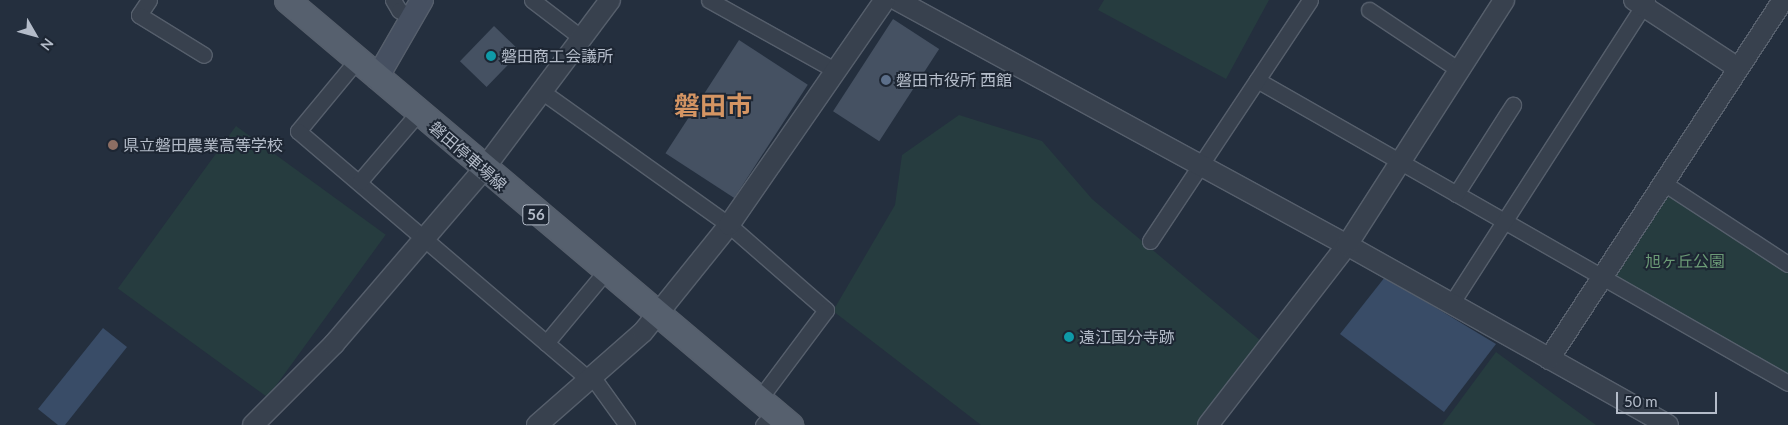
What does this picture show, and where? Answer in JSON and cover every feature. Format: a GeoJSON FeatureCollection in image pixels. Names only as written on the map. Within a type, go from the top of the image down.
{"type":"FeatureCollection","features":[{"type":"Feature","properties":{"kind":"main road","name":"磐田停車場線"},"geometry":{"type":"LineString","coordinates":[[286,0],[483,170],[656,315],[771,416]]}},
{"type":"Feature","properties":{"kind":"main road"},"geometry":{"type":"LineString","coordinates":[[377,78],[417,9]]}},
{"type":"Feature","properties":{"kind":"street"},"geometry":{"type":"LineString","coordinates":[[149,0],[139,16],[204,55]]}},
{"type":"Feature","properties":{"kind":"street"},"geometry":{"type":"LineString","coordinates":[[393,0],[399,10],[417,9]]}},
{"type":"Feature","properties":{"kind":"street"},"geometry":{"type":"LineString","coordinates":[[253,425],[327,352],[483,170],[544,93],[610,0]]}},
{"type":"Feature","properties":{"kind":"street"},"geometry":{"type":"LineString","coordinates":[[709,0],[835,70]]}},
{"type":"Feature","properties":{"kind":"street"},"geometry":{"type":"LineString","coordinates":[[537,425],[589,377],[643,332],[728,224],[884,0]]}},
{"type":"Feature","properties":{"kind":"street"},"geometry":{"type":"LineString","coordinates":[[897,0],[1347,245],[1668,425]]}},
{"type":"Feature","properties":{"kind":"street"},"geometry":{"type":"LineString","coordinates":[[1150,241],[1310,0]]}},
{"type":"Feature","properties":{"kind":"street"},"geometry":{"type":"LineString","coordinates":[[1208,425],[1347,245],[1504,0]]}},
{"type":"Feature","properties":{"kind":"street"},"geometry":{"type":"LineString","coordinates":[[1549,359],[1662,182],[1783,0]]}},
{"type":"Feature","properties":{"kind":"street"},"geometry":{"type":"LineString","coordinates":[[535,1],[583,39]]}},
{"type":"Feature","properties":{"kind":"street"},"geometry":{"type":"LineString","coordinates":[[1451,304],[1641,2],[1738,68]]}},
{"type":"Feature","properties":{"kind":"street"},"geometry":{"type":"LineString","coordinates":[[1369,10],[1459,70]]}},
{"type":"Feature","properties":{"kind":"street"},"geometry":{"type":"LineString","coordinates":[[356,61],[298,131],[546,343],[589,377],[627,425]]}},
{"type":"Feature","properties":{"kind":"street"},"geometry":{"type":"LineString","coordinates":[[1257,80],[1788,383]]}},
{"type":"Feature","properties":{"kind":"street"},"geometry":{"type":"LineString","coordinates":[[544,93],[728,224],[826,310],[771,416]]}},
{"type":"Feature","properties":{"kind":"street"},"geometry":{"type":"LineString","coordinates":[[1456,194],[1513,105]]}},
{"type":"Feature","properties":{"kind":"street"},"geometry":{"type":"LineString","coordinates":[[359,182],[418,113]]}},
{"type":"Feature","properties":{"kind":"street"},"geometry":{"type":"LineString","coordinates":[[1662,182],[1788,264]]}},
{"type":"Feature","properties":{"kind":"street"},"geometry":{"type":"LineString","coordinates":[[546,343],[605,272]]}},
{"type":"Feature","properties":{"kind":"green space"},"geometry":{"type":"Polygon","coordinates":[[[1104,0],[1269,0],[1226,79],[1098,10],[1104,0]]]}},
{"type":"Feature","properties":{"kind":"green space"},"geometry":{"type":"Polygon","coordinates":[[[959,115],[1042,141],[1092,199],[1261,341],[1197,425],[981,425],[833,311],[895,205],[902,155],[959,115]]]}},
{"type":"Feature","properties":{"kind":"green space"},"geometry":{"type":"Polygon","coordinates":[[[236,126],[386,235],[268,397],[118,289],[236,126]]]}},
{"type":"Feature","properties":{"kind":"green space","name":"旭ヶ丘公園"},"geometry":{"type":"Polygon","coordinates":[[[1673,195],[1788,270],[1788,377],[1616,277],[1615,272],[1668,196],[1673,195]]]}},
{"type":"Feature","properties":{"kind":"green space"},"geometry":{"type":"Polygon","coordinates":[[[1496,352],[1596,425],[1442,425],[1496,352]]]}},
{"type":"Feature","properties":{"kind":"water"},"geometry":{"type":"Polygon","coordinates":[[[1385,277],[1496,344],[1444,412],[1340,334],[1385,277]]]}},
{"type":"Feature","properties":{"kind":"water"},"geometry":{"type":"Polygon","coordinates":[[[103,328],[127,347],[65,425],[58,425],[38,409],[103,328]]]}},
{"type":"Feature","properties":{"kind":"building","name":"磐田市役所 西館"},"geometry":{"type":"Polygon","coordinates":[[[893,19],[939,49],[879,141],[833,111],[893,19]]]}},
{"type":"Feature","properties":{"kind":"building","name":"磐田商工会議所"},"geometry":{"type":"Polygon","coordinates":[[[494,26],[521,52],[487,87],[460,61],[494,26]]]}},
{"type":"Feature","properties":{"kind":"building"},"geometry":{"type":"Polygon","coordinates":[[[739,40],[808,85],[734,198],[665,153],[739,40]]]}},
{"type":"Feature","properties":{"kind":"place","name":"磐田商工会議所"},"geometry":{"type":"Point","coordinates":[491,56]}},
{"type":"Feature","properties":{"kind":"place","name":"磐田市役所 西館"},"geometry":{"type":"Point","coordinates":[886,80]}},
{"type":"Feature","properties":{"kind":"place","name":"県立磐田農業高等学校"},"geometry":{"type":"Point","coordinates":[113,145]}},
{"type":"Feature","properties":{"kind":"place","name":"遠江国分寺跡"},"geometry":{"type":"Point","coordinates":[1069,337]}},
{"type":"Feature","properties":{"kind":"district","name":"磐田市"},"geometry":{"type":"Point","coordinates":[713,106]}}]}
